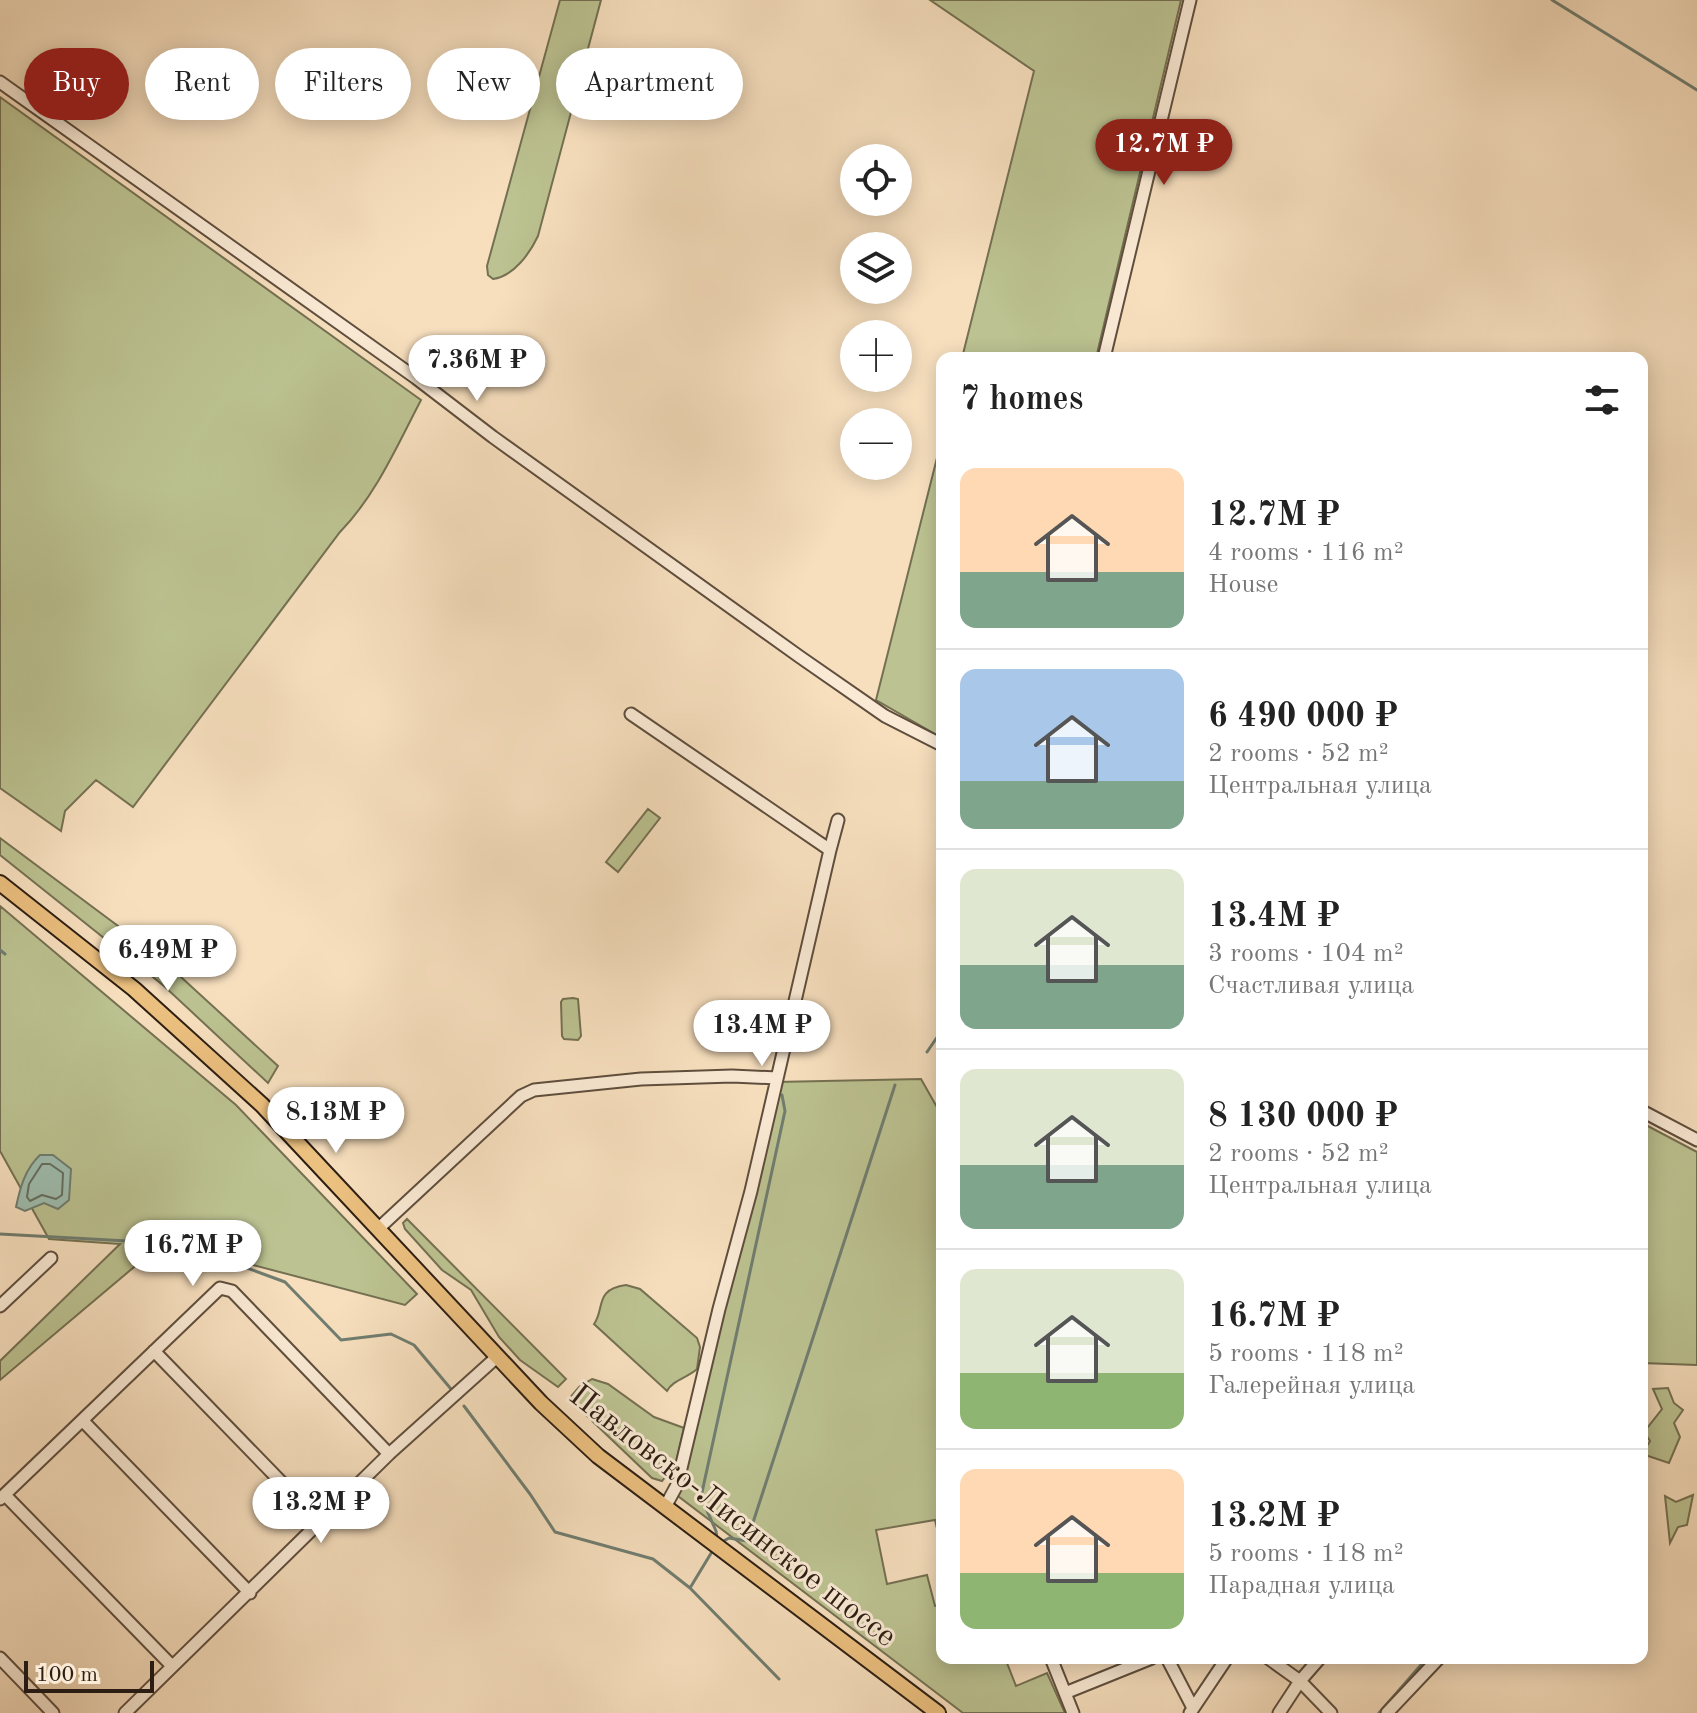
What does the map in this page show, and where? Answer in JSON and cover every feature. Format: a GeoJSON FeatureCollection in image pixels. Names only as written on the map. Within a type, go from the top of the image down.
{"type":"FeatureCollection","features":[{"type":"Feature","properties":{"kind":"main road","name":"Павловско-Лисинское шоссе"},"geometry":{"type":"LineString","coordinates":[[0,883],[134,989],[262,1105],[541,1403],[598,1456],[938,1713]]}},
{"type":"Feature","properties":{"kind":"street"},"geometry":{"type":"LineString","coordinates":[[1105,352],[1190,0]]}},
{"type":"Feature","properties":{"kind":"street"},"geometry":{"type":"LineString","coordinates":[[0,82],[416,378],[493,437],[800,657],[885,716],[936,742]]}},
{"type":"Feature","properties":{"kind":"street"},"geometry":{"type":"LineString","coordinates":[[631,714],[830,850]]}},
{"type":"Feature","properties":{"kind":"street"},"geometry":{"type":"LineString","coordinates":[[665,1507],[677,1485],[751,1191],[838,820]]}},
{"type":"Feature","properties":{"kind":"street"},"geometry":{"type":"LineString","coordinates":[[379,1228],[521,1096],[534,1090],[655,1079],[777,1078]]}},
{"type":"Feature","properties":{"kind":"street"},"geometry":{"type":"LineString","coordinates":[[1648,1114],[1697,1140]]}},
{"type":"Feature","properties":{"kind":"street"},"geometry":{"type":"LineString","coordinates":[[0,1306],[51,1258]]}},
{"type":"Feature","properties":{"kind":"street"},"geometry":{"type":"LineString","coordinates":[[172,1666],[2,1497],[217,1289],[227,1288],[389,1454]]}},
{"type":"Feature","properties":{"kind":"street"},"geometry":{"type":"LineString","coordinates":[[154,1351],[320,1522]]}},
{"type":"Feature","properties":{"kind":"street"},"geometry":{"type":"LineString","coordinates":[[125,1713],[389,1454],[498,1356]]}},
{"type":"Feature","properties":{"kind":"street"},"geometry":{"type":"LineString","coordinates":[[83,1421],[250,1593]]}},
{"type":"Feature","properties":{"kind":"street"},"geometry":{"type":"LineString","coordinates":[[0,1658],[53,1713]]}},
{"type":"Feature","properties":{"kind":"street"},"geometry":{"type":"LineString","coordinates":[[1053,1664],[1073,1713]]}},
{"type":"Feature","properties":{"kind":"street"},"geometry":{"type":"LineString","coordinates":[[1065,1693],[1137,1664]]}},
{"type":"Feature","properties":{"kind":"street"},"geometry":{"type":"LineString","coordinates":[[1170,1664],[1192,1711]]}},
{"type":"Feature","properties":{"kind":"street"},"geometry":{"type":"LineString","coordinates":[[1192,1711],[1223,1664]]}},
{"type":"Feature","properties":{"kind":"street"},"geometry":{"type":"LineString","coordinates":[[1276,1664],[1300,1681],[1331,1713]]}},
{"type":"Feature","properties":{"kind":"street"},"geometry":{"type":"LineString","coordinates":[[1279,1713],[1315,1664]]}},
{"type":"Feature","properties":{"kind":"street"},"geometry":{"type":"LineString","coordinates":[[1387,1713],[1433,1664]]}},
{"type":"Feature","properties":{"kind":"green space"},"geometry":{"type":"Polygon","coordinates":[[[560,0],[601,0],[588,48],[556,48],[556,120],[569,120],[538,236],[514,269],[493,279],[488,275],[487,266],[527,120],[540,120],[540,73],[560,0]]]}},
{"type":"Feature","properties":{"kind":"green space"},"geometry":{"type":"Polygon","coordinates":[[[930,0],[1181,0],[1097,352],[964,352],[1034,71],[930,0]]]}},
{"type":"Feature","properties":{"kind":"green space"},"geometry":{"type":"Polygon","coordinates":[[[0,97],[24,114],[24,120],[32,120],[421,400],[385,469],[353,518],[133,807],[96,780],[65,811],[61,831],[0,788],[0,97]]]}},
{"type":"Feature","properties":{"kind":"green space"},"geometry":{"type":"Polygon","coordinates":[[[936,462],[936,735],[876,700],[936,462]]]}},
{"type":"Feature","properties":{"kind":"green space"},"geometry":{"type":"Polygon","coordinates":[[[648,809],[660,818],[618,872],[606,862],[648,809]]]}},
{"type":"Feature","properties":{"kind":"green space"},"geometry":{"type":"Polygon","coordinates":[[[0,838],[157,955],[278,1066],[268,1083],[164,986],[0,855],[0,838]]]}},
{"type":"Feature","properties":{"kind":"green space"},"geometry":{"type":"Polygon","coordinates":[[[0,906],[236,1105],[417,1294],[405,1305],[234,1260],[159,1246],[0,1380],[0,1361],[120,1244],[49,1239],[0,1151],[0,906]]]}},
{"type":"Feature","properties":{"kind":"green space"},"geometry":{"type":"Polygon","coordinates":[[[578,999],[581,1036],[578,1040],[564,1039],[562,1036],[561,1002],[578,999]]]}},
{"type":"Feature","properties":{"kind":"green space"},"geometry":{"type":"Polygon","coordinates":[[[921,1079],[936,1105],[936,1524],[935,1520],[876,1530],[887,1584],[927,1575],[936,1606],[936,1664],[1007,1664],[1016,1686],[1047,1673],[1065,1713],[963,1713],[674,1493],[776,1082],[921,1079]]]}},
{"type":"Feature","properties":{"kind":"green space"},"geometry":{"type":"Polygon","coordinates":[[[1648,1126],[1697,1152],[1697,1365],[1648,1363],[1648,1126]]]}},
{"type":"Feature","properties":{"kind":"green space"},"geometry":{"type":"Polygon","coordinates":[[[407,1219],[566,1379],[558,1387],[520,1360],[499,1337],[471,1290],[442,1270],[405,1229],[403,1223],[407,1219]]]}},
{"type":"Feature","properties":{"kind":"green space"},"geometry":{"type":"Polygon","coordinates":[[[626,1285],[640,1289],[697,1338],[700,1347],[697,1369],[667,1391],[594,1324],[605,1295],[616,1287],[626,1285]]]}},
{"type":"Feature","properties":{"kind":"green space"},"geometry":{"type":"Polygon","coordinates":[[[592,1379],[608,1384],[654,1417],[684,1428],[676,1463],[662,1481],[652,1478],[569,1399],[579,1387],[592,1379]]]}},
{"type":"Feature","properties":{"kind":"green space"},"geometry":{"type":"Polygon","coordinates":[[[1668,1388],[1674,1403],[1683,1410],[1674,1423],[1680,1437],[1669,1463],[1648,1456],[1648,1427],[1662,1409],[1653,1389],[1668,1388]]]}},
{"type":"Feature","properties":{"kind":"green space"},"geometry":{"type":"Polygon","coordinates":[[[1693,1495],[1687,1525],[1678,1527],[1670,1543],[1665,1496],[1676,1502],[1693,1495]]]}},
{"type":"Feature","properties":{"kind":"water"},"geometry":{"type":"Polygon","coordinates":[[[40,1155],[53,1155],[71,1169],[69,1200],[58,1209],[44,1203],[25,1211],[16,1207],[19,1193],[27,1173],[40,1155]]]}},
{"type":"Feature","properties":{"kind":"waterway"},"geometry":{"type":"LineString","coordinates":[[1552,0],[1697,90]]}},
{"type":"Feature","properties":{"kind":"waterway"},"geometry":{"type":"LineString","coordinates":[[0,950],[5,954]]}},
{"type":"Feature","properties":{"kind":"waterway"},"geometry":{"type":"LineString","coordinates":[[927,1052],[936,1039]]}},
{"type":"Feature","properties":{"kind":"waterway"},"geometry":{"type":"LineString","coordinates":[[720,1543],[729,1538],[747,1541],[895,1085]]}},
{"type":"Feature","properties":{"kind":"waterway"},"geometry":{"type":"LineString","coordinates":[[717,1539],[701,1497],[785,1111],[782,1095]]}},
{"type":"Feature","properties":{"kind":"waterway"},"geometry":{"type":"LineString","coordinates":[[0,1234],[164,1243],[212,1255],[285,1282],[341,1340],[391,1334],[414,1345],[451,1389]]}},
{"type":"Feature","properties":{"kind":"waterway"},"geometry":{"type":"LineString","coordinates":[[464,1406],[555,1532],[653,1559],[690,1588],[779,1679]]}},
{"type":"Feature","properties":{"kind":"waterway"},"geometry":{"type":"LineString","coordinates":[[690,1588],[713,1550]]}},
{"type":"Feature","properties":{"kind":"waterway"},"geometry":{"type":"LineString","coordinates":[[1379,1713],[1422,1664]]}}]}
